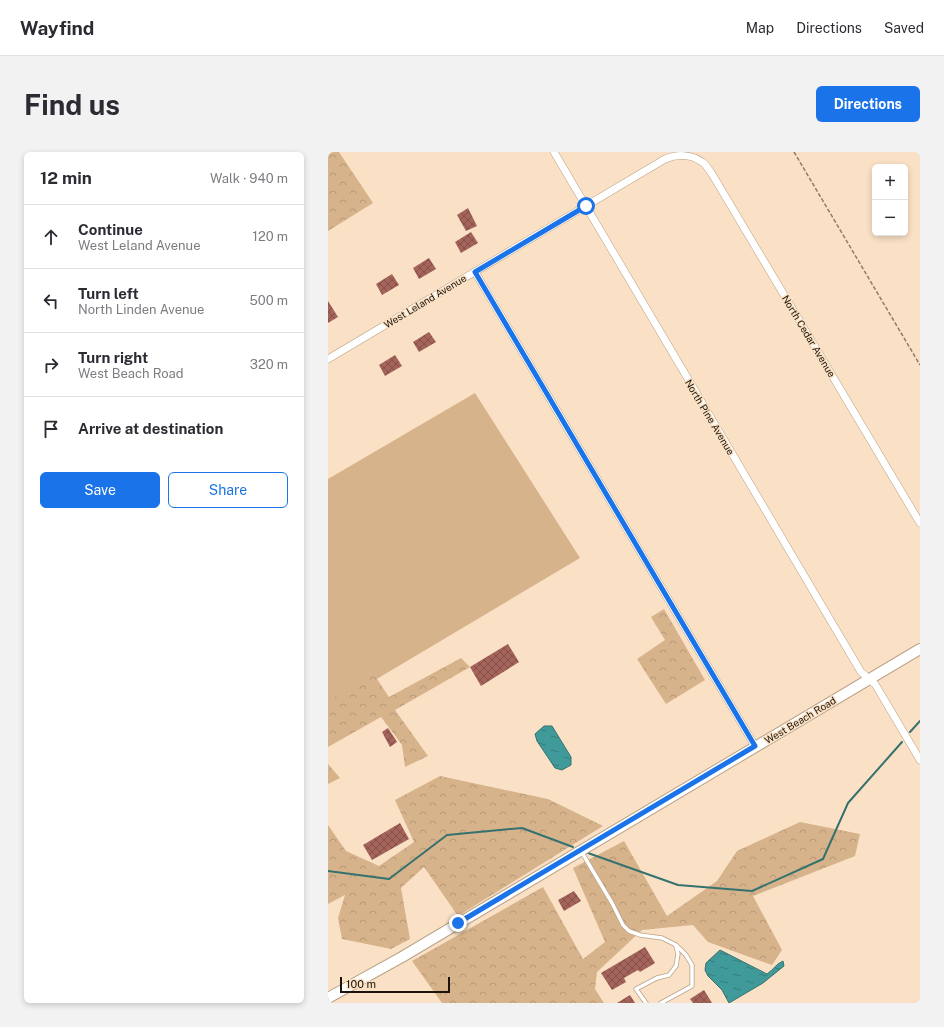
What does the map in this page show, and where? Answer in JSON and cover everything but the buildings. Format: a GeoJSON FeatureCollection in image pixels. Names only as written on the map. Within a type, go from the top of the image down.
{"type":"FeatureCollection","features":[{"type":"Feature","properties":{"kind":"street","name":"North Pine Avenue"},"geometry":{"type":"LineString","coordinates":[[554,152],[861,672],[875,684],[920,760]]}},
{"type":"Feature","properties":{"kind":"street","name":"West Leland Avenue"},"geometry":{"type":"LineString","coordinates":[[328,359],[665,158],[673,155],[685,155],[690,157]]}},
{"type":"Feature","properties":{"kind":"street","name":"North Cedar Avenue"},"geometry":{"type":"LineString","coordinates":[[690,157],[703,162],[712,174],[920,523]]}},
{"type":"Feature","properties":{"kind":"street"},"geometry":{"type":"LineString","coordinates":[[475,272],[755,746]]}},
{"type":"Feature","properties":{"kind":"street","name":"West Beach Road"},"geometry":{"type":"LineString","coordinates":[[328,998],[402,956],[920,649]]}},
{"type":"Feature","properties":{"kind":"lane"},"geometry":{"type":"LineString","coordinates":[[580,850],[623,924],[629,931],[640,935],[662,938],[676,945],[686,955],[692,965],[692,986],[661,1003]]}},
{"type":"Feature","properties":{"kind":"lane"},"geometry":{"type":"LineString","coordinates":[[646,1003],[636,989],[657,978],[669,975],[676,966],[678,954],[676,945]]}},
{"type":"Feature","properties":{"kind":"path"},"geometry":{"type":"LineString","coordinates":[[794,152],[920,365]]}},
{"type":"Feature","properties":{"kind":"green space"},"geometry":{"type":"Polygon","coordinates":[[[328,152],[339,152],[373,203],[328,231],[328,152]]]}},
{"type":"Feature","properties":{"kind":"green space"},"geometry":{"type":"Polygon","coordinates":[[[475,393],[580,558],[328,708],[328,479],[475,393]]]}},
{"type":"Feature","properties":{"kind":"green space"},"geometry":{"type":"Polygon","coordinates":[[[664,609],[705,680],[666,704],[637,659],[665,640],[651,617],[664,609]]]}},
{"type":"Feature","properties":{"kind":"green space"},"geometry":{"type":"Polygon","coordinates":[[[461,658],[470,667],[395,710],[428,756],[405,767],[402,745],[381,717],[328,747],[328,698],[335,697],[371,670],[389,697],[461,658]]]}},
{"type":"Feature","properties":{"kind":"green space"},"geometry":{"type":"Polygon","coordinates":[[[328,764],[340,778],[328,784],[328,764]]]}},
{"type":"Feature","properties":{"kind":"green space"},"geometry":{"type":"Polygon","coordinates":[[[440,776],[548,799],[603,826],[458,916],[424,867],[401,888],[410,939],[391,949],[342,939],[338,918],[345,895],[328,904],[328,825],[346,851],[379,866],[414,842],[395,800],[440,776]]]}},
{"type":"Feature","properties":{"kind":"green space"},"geometry":{"type":"Polygon","coordinates":[[[800,822],[860,834],[855,856],[753,896],[782,950],[772,965],[708,942],[693,925],[642,930],[597,972],[595,989],[604,1003],[442,1003],[412,961],[543,887],[583,959],[605,942],[573,868],[624,841],[667,916],[717,881],[737,851],[800,822]]]}},
{"type":"Feature","properties":{"kind":"water"},"geometry":{"type":"Polygon","coordinates":[[[544,726],[552,726],[571,757],[571,765],[562,770],[555,768],[537,741],[535,734],[544,726]]]}},
{"type":"Feature","properties":{"kind":"water"},"geometry":{"type":"Polygon","coordinates":[[[720,950],[767,974],[783,961],[784,966],[763,983],[729,1003],[722,990],[708,976],[705,970],[706,963],[720,950]]]}},
{"type":"Feature","properties":{"kind":"waterway"},"geometry":{"type":"LineString","coordinates":[[910,732],[920,721]]}},
{"type":"Feature","properties":{"kind":"waterway"},"geometry":{"type":"LineString","coordinates":[[588,853],[678,885],[752,891],[823,859],[848,803],[902,742]]}},
{"type":"Feature","properties":{"kind":"waterway"},"geometry":{"type":"LineString","coordinates":[[328,871],[389,879],[447,835],[522,828],[573,847]]}},
{"type":"Feature","properties":{"kind":"route"},"geometry":{"type":"LineString","coordinates":[[458,923],[755,746],[475,272],[586,206]]}}]}
